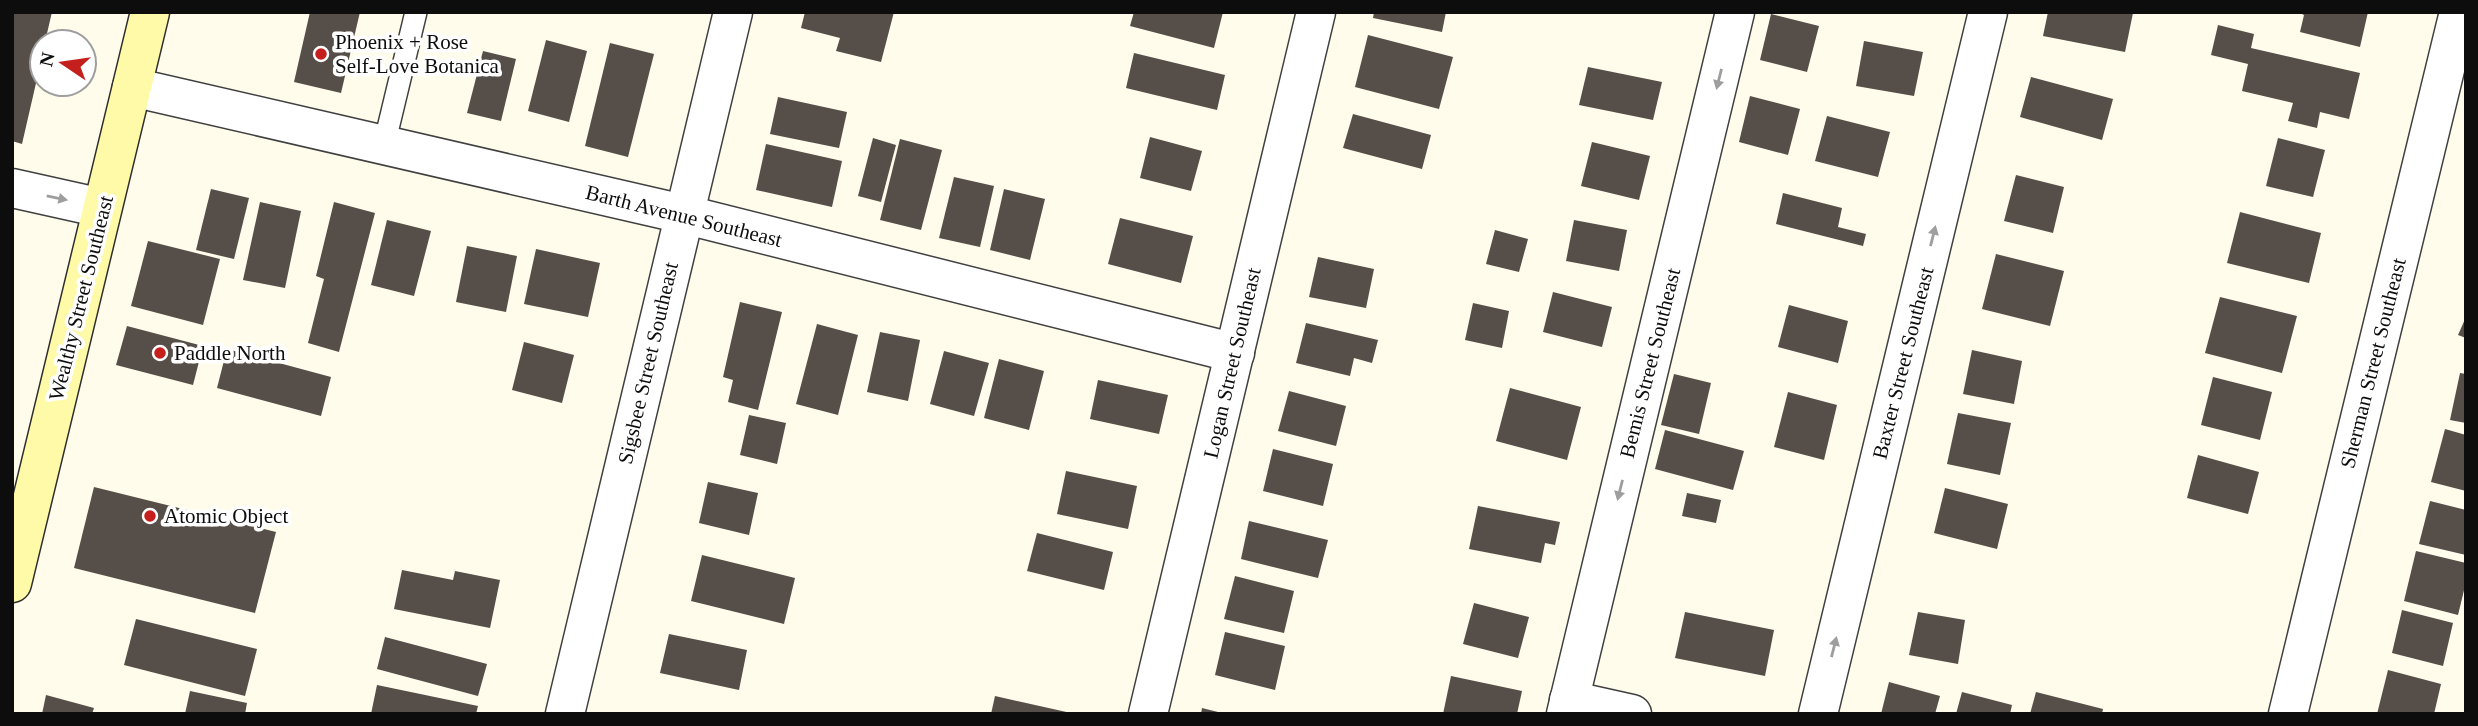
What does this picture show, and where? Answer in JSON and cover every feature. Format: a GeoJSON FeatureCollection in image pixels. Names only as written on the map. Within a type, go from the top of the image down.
{"type":"FeatureCollection","features":[{"type":"Feature","properties":{"kind":"main road","name":"Wealthy Street Southeast"},"geometry":{"type":"LineString","coordinates":[[12,583],[22,498],[102,208],[150,12]]}},
{"type":"Feature","properties":{"kind":"street","name":"Sigsbee Street Southeast"},"geometry":{"type":"LineString","coordinates":[[565,714],[733,12]]}},
{"type":"Feature","properties":{"kind":"street","name":"Logan Street Southeast"},"geometry":{"type":"LineString","coordinates":[[1149,714],[1316,12]]}},
{"type":"Feature","properties":{"kind":"street","name":"Bemis Street Southeast"},"geometry":{"type":"LineString","coordinates":[[1567,707],[1735,12]]}},
{"type":"Feature","properties":{"kind":"street","name":"Baxter Street Southeast"},"geometry":{"type":"LineString","coordinates":[[1818,714],[1987,12]]}},
{"type":"Feature","properties":{"kind":"street","name":"Sherman Street Southeast"},"geometry":{"type":"LineString","coordinates":[[2288,714],[2459,12]]}},
{"type":"Feature","properties":{"kind":"street","name":"Barth Avenue Southeast"},"geometry":{"type":"LineString","coordinates":[[132,87],[683,215],[1235,353]]}},
{"type":"Feature","properties":{"kind":"street"},"geometry":{"type":"LineString","coordinates":[[12,188],[102,208]]}},
{"type":"Feature","properties":{"kind":"street"},"geometry":{"type":"LineString","coordinates":[[1567,707],[1632,714]]}},
{"type":"Feature","properties":{"kind":"lane"},"geometry":{"type":"LineString","coordinates":[[384,145],[416,12]]}},
{"type":"Feature","properties":{"kind":"building"},"geometry":{"type":"Polygon","coordinates":[[[12,12],[52,12],[48,28],[28,28],[28,98],[33,98],[22,144],[12,141],[12,12]]]}},
{"type":"Feature","properties":{"kind":"building"},"geometry":{"type":"Polygon","coordinates":[[[310,12],[360,12],[341,93],[294,82],[310,12]]]}},
{"type":"Feature","properties":{"kind":"building"},"geometry":{"type":"Polygon","coordinates":[[[805,12],[894,12],[881,62],[836,51],[840,38],[801,28],[805,12]]]}},
{"type":"Feature","properties":{"kind":"building"},"geometry":{"type":"Polygon","coordinates":[[[1134,12],[1223,12],[1214,48],[1130,26],[1134,12]]]}},
{"type":"Feature","properties":{"kind":"building"},"geometry":{"type":"Polygon","coordinates":[[[1374,12],[1446,12],[1442,32],[1373,18],[1374,12]]]}},
{"type":"Feature","properties":{"kind":"building"},"geometry":{"type":"Polygon","coordinates":[[[2048,12],[2133,13],[2125,52],[2043,36],[2048,12]]]}},
{"type":"Feature","properties":{"kind":"building"},"geometry":{"type":"Polygon","coordinates":[[[2298,12],[2368,12],[2360,47],[2300,32],[2304,15],[2298,12]]]}},
{"type":"Feature","properties":{"kind":"building"},"geometry":{"type":"Polygon","coordinates":[[[1771,14],[1819,26],[1807,72],[1760,60],[1771,14]]]}},
{"type":"Feature","properties":{"kind":"building"},"geometry":{"type":"Polygon","coordinates":[[[2218,25],[2254,34],[2251,48],[2360,73],[2349,119],[2320,112],[2317,128],[2288,121],[2293,103],[2242,91],[2248,64],[2211,55],[2218,25]]]}},
{"type":"Feature","properties":{"kind":"building"},"geometry":{"type":"Polygon","coordinates":[[[1368,35],[1453,57],[1439,109],[1355,87],[1368,35]]]}},
{"type":"Feature","properties":{"kind":"building"},"geometry":{"type":"Polygon","coordinates":[[[546,40],[587,51],[569,122],[528,111],[546,40]]]}},
{"type":"Feature","properties":{"kind":"building"},"geometry":{"type":"Polygon","coordinates":[[[1864,41],[1923,52],[1914,96],[1856,86],[1864,41]]]}},
{"type":"Feature","properties":{"kind":"building"},"geometry":{"type":"Polygon","coordinates":[[[610,43],[654,54],[628,157],[585,146],[610,43]]]}},
{"type":"Feature","properties":{"kind":"building"},"geometry":{"type":"Polygon","coordinates":[[[483,51],[516,59],[501,121],[467,113],[483,51]]]}},
{"type":"Feature","properties":{"kind":"building"},"geometry":{"type":"Polygon","coordinates":[[[1134,53],[1225,75],[1217,110],[1126,88],[1134,53]]]}},
{"type":"Feature","properties":{"kind":"building"},"geometry":{"type":"Polygon","coordinates":[[[1588,67],[1662,82],[1653,120],[1579,105],[1588,67]]]}},
{"type":"Feature","properties":{"kind":"building"},"geometry":{"type":"Polygon","coordinates":[[[2031,77],[2113,99],[2102,140],[2020,117],[2031,77]]]}},
{"type":"Feature","properties":{"kind":"building"},"geometry":{"type":"Polygon","coordinates":[[[1750,96],[1800,109],[1788,155],[1739,142],[1750,96]]]}},
{"type":"Feature","properties":{"kind":"building"},"geometry":{"type":"Polygon","coordinates":[[[778,97],[847,112],[839,148],[770,134],[778,97]]]}},
{"type":"Feature","properties":{"kind":"building"},"geometry":{"type":"Polygon","coordinates":[[[1353,114],[1431,135],[1422,169],[1343,148],[1353,114]]]}},
{"type":"Feature","properties":{"kind":"building"},"geometry":{"type":"Polygon","coordinates":[[[1827,116],[1890,132],[1878,177],[1815,161],[1827,116]]]}},
{"type":"Feature","properties":{"kind":"building"},"geometry":{"type":"Polygon","coordinates":[[[1150,137],[1202,151],[1191,191],[1140,178],[1150,137]]]}},
{"type":"Feature","properties":{"kind":"building"},"geometry":{"type":"Polygon","coordinates":[[[873,138],[896,145],[881,202],[858,196],[873,138]]]}},
{"type":"Feature","properties":{"kind":"building"},"geometry":{"type":"Polygon","coordinates":[[[2278,138],[2325,150],[2313,197],[2266,186],[2278,138]]]}},
{"type":"Feature","properties":{"kind":"building"},"geometry":{"type":"Polygon","coordinates":[[[900,139],[942,150],[921,230],[880,220],[900,139]]]}},
{"type":"Feature","properties":{"kind":"building"},"geometry":{"type":"Polygon","coordinates":[[[1592,142],[1650,156],[1639,200],[1581,186],[1592,142]]]}},
{"type":"Feature","properties":{"kind":"building"},"geometry":{"type":"Polygon","coordinates":[[[766,144],[842,161],[832,207],[756,190],[766,144]]]}},
{"type":"Feature","properties":{"kind":"building"},"geometry":{"type":"Polygon","coordinates":[[[2016,175],[2064,187],[2053,233],[2004,221],[2016,175]]]}},
{"type":"Feature","properties":{"kind":"building"},"geometry":{"type":"Polygon","coordinates":[[[954,177],[994,186],[980,247],[939,238],[954,177]]]}},
{"type":"Feature","properties":{"kind":"building"},"geometry":{"type":"Polygon","coordinates":[[[211,189],[249,198],[234,259],[196,250],[211,189]]]}},
{"type":"Feature","properties":{"kind":"building"},"geometry":{"type":"Polygon","coordinates":[[[1004,189],[1045,199],[1030,260],[990,250],[1004,189]]]}},
{"type":"Feature","properties":{"kind":"building"},"geometry":{"type":"Polygon","coordinates":[[[1783,193],[1842,208],[1838,227],[1866,234],[1863,246],[1776,224],[1783,193]]]}},
{"type":"Feature","properties":{"kind":"building"},"geometry":{"type":"Polygon","coordinates":[[[260,202],[301,211],[285,288],[243,280],[260,202]]]}},
{"type":"Feature","properties":{"kind":"building"},"geometry":{"type":"Polygon","coordinates":[[[334,202],[375,213],[339,352],[308,343],[324,279],[316,276],[334,202]]]}},
{"type":"Feature","properties":{"kind":"building"},"geometry":{"type":"Polygon","coordinates":[[[2240,212],[2321,233],[2309,283],[2227,263],[2240,212]]]}},
{"type":"Feature","properties":{"kind":"building"},"geometry":{"type":"Polygon","coordinates":[[[1120,218],[1193,236],[1181,283],[1108,264],[1120,218]]]}},
{"type":"Feature","properties":{"kind":"building"},"geometry":{"type":"Polygon","coordinates":[[[387,220],[431,231],[414,296],[371,285],[387,220]]]}},
{"type":"Feature","properties":{"kind":"building"},"geometry":{"type":"Polygon","coordinates":[[[1574,220],[1627,230],[1619,271],[1566,261],[1574,220]]]}},
{"type":"Feature","properties":{"kind":"building"},"geometry":{"type":"Polygon","coordinates":[[[1495,230],[1528,239],[1519,272],[1486,264],[1495,230]]]}},
{"type":"Feature","properties":{"kind":"building"},"geometry":{"type":"Polygon","coordinates":[[[148,241],[220,259],[203,325],[131,306],[148,241]]]}},
{"type":"Feature","properties":{"kind":"building"},"geometry":{"type":"Polygon","coordinates":[[[467,246],[517,256],[506,312],[456,302],[467,246]]]}},
{"type":"Feature","properties":{"kind":"building"},"geometry":{"type":"Polygon","coordinates":[[[536,249],[600,263],[588,317],[524,304],[536,249]]]}},
{"type":"Feature","properties":{"kind":"building"},"geometry":{"type":"Polygon","coordinates":[[[1996,254],[2064,271],[2050,326],[1982,309],[1996,254]]]}},
{"type":"Feature","properties":{"kind":"building"},"geometry":{"type":"Polygon","coordinates":[[[1318,257],[1374,269],[1366,308],[1309,297],[1318,257]]]}},
{"type":"Feature","properties":{"kind":"building"},"geometry":{"type":"Polygon","coordinates":[[[1553,292],[1612,307],[1602,347],[1543,332],[1553,292]]]}},
{"type":"Feature","properties":{"kind":"building"},"geometry":{"type":"Polygon","coordinates":[[[2220,297],[2297,316],[2282,373],[2205,353],[2220,297]]]}},
{"type":"Feature","properties":{"kind":"building"},"geometry":{"type":"Polygon","coordinates":[[[740,302],[782,312],[758,410],[728,402],[733,380],[723,377],[740,302]]]}},
{"type":"Feature","properties":{"kind":"building"},"geometry":{"type":"Polygon","coordinates":[[[1473,303],[1509,311],[1502,348],[1465,340],[1473,303]]]}},
{"type":"Feature","properties":{"kind":"building"},"geometry":{"type":"Polygon","coordinates":[[[1789,305],[1848,321],[1838,363],[1778,347],[1789,305]]]}},
{"type":"Feature","properties":{"kind":"building"},"geometry":{"type":"Polygon","coordinates":[[[2466,317],[2466,338],[2458,335],[2466,317]]]}},
{"type":"Feature","properties":{"kind":"building"},"geometry":{"type":"Polygon","coordinates":[[[1306,323],[1378,340],[1372,363],[1354,358],[1350,376],[1296,363],[1306,323]]]}},
{"type":"Feature","properties":{"kind":"building"},"geometry":{"type":"Polygon","coordinates":[[[817,324],[858,335],[838,415],[796,404],[817,324]]]}},
{"type":"Feature","properties":{"kind":"building"},"geometry":{"type":"Polygon","coordinates":[[[127,326],[203,346],[193,385],[116,365],[127,326]]]}},
{"type":"Feature","properties":{"kind":"building"},"geometry":{"type":"Polygon","coordinates":[[[880,332],[920,340],[908,401],[867,392],[880,332]]]}},
{"type":"Feature","properties":{"kind":"building"},"geometry":{"type":"Polygon","coordinates":[[[524,342],[574,355],[562,403],[512,390],[524,342]]]}},
{"type":"Feature","properties":{"kind":"building"},"geometry":{"type":"Polygon","coordinates":[[[227,349],[331,377],[321,416],[217,388],[227,349]]]}},
{"type":"Feature","properties":{"kind":"building"},"geometry":{"type":"Polygon","coordinates":[[[1972,350],[2022,361],[2014,404],[1963,394],[1972,350]]]}},
{"type":"Feature","properties":{"kind":"building"},"geometry":{"type":"Polygon","coordinates":[[[944,351],[989,363],[974,416],[930,404],[944,351]]]}},
{"type":"Feature","properties":{"kind":"building"},"geometry":{"type":"Polygon","coordinates":[[[999,359],[1044,371],[1029,430],[984,418],[999,359]]]}},
{"type":"Feature","properties":{"kind":"building"},"geometry":{"type":"Polygon","coordinates":[[[2460,373],[2466,374],[2466,423],[2450,420],[2460,373]]]}},
{"type":"Feature","properties":{"kind":"building"},"geometry":{"type":"Polygon","coordinates":[[[1674,374],[1711,383],[1699,434],[1661,425],[1674,374]]]}},
{"type":"Feature","properties":{"kind":"building"},"geometry":{"type":"Polygon","coordinates":[[[2213,377],[2272,392],[2260,440],[2201,425],[2213,377]]]}},
{"type":"Feature","properties":{"kind":"building"},"geometry":{"type":"Polygon","coordinates":[[[1098,380],[1168,395],[1159,434],[1090,419],[1098,380]]]}},
{"type":"Feature","properties":{"kind":"building"},"geometry":{"type":"Polygon","coordinates":[[[1510,388],[1581,407],[1567,460],[1496,441],[1510,388]]]}},
{"type":"Feature","properties":{"kind":"building"},"geometry":{"type":"Polygon","coordinates":[[[1289,391],[1346,406],[1336,446],[1278,431],[1289,391]]]}},
{"type":"Feature","properties":{"kind":"building"},"geometry":{"type":"Polygon","coordinates":[[[1788,392],[1837,405],[1824,460],[1774,447],[1788,392]]]}},
{"type":"Feature","properties":{"kind":"building"},"geometry":{"type":"Polygon","coordinates":[[[1958,413],[2011,423],[2000,475],[1947,464],[1958,413]]]}},
{"type":"Feature","properties":{"kind":"building"},"geometry":{"type":"Polygon","coordinates":[[[749,415],[786,423],[777,464],[740,455],[749,415]]]}},
{"type":"Feature","properties":{"kind":"building"},"geometry":{"type":"Polygon","coordinates":[[[2445,429],[2466,435],[2466,491],[2431,482],[2445,429]]]}},
{"type":"Feature","properties":{"kind":"building"},"geometry":{"type":"Polygon","coordinates":[[[1665,430],[1744,451],[1733,490],[1655,469],[1665,430]]]}},
{"type":"Feature","properties":{"kind":"building"},"geometry":{"type":"Polygon","coordinates":[[[1273,449],[1333,464],[1323,506],[1263,491],[1273,449]]]}},
{"type":"Feature","properties":{"kind":"building"},"geometry":{"type":"Polygon","coordinates":[[[2198,455],[2259,472],[2248,514],[2187,498],[2198,455]]]}},
{"type":"Feature","properties":{"kind":"building"},"geometry":{"type":"Polygon","coordinates":[[[1066,471],[1137,486],[1128,529],[1057,514],[1066,471]]]}},
{"type":"Feature","properties":{"kind":"building"},"geometry":{"type":"Polygon","coordinates":[[[708,482],[758,493],[749,535],[699,523],[708,482]]]}},
{"type":"Feature","properties":{"kind":"building"},"geometry":{"type":"Polygon","coordinates":[[[94,487],[276,532],[255,613],[74,568],[94,487]]]}},
{"type":"Feature","properties":{"kind":"building"},"geometry":{"type":"Polygon","coordinates":[[[1945,488],[2008,504],[1997,549],[1934,533],[1945,488]]]}},
{"type":"Feature","properties":{"kind":"building"},"geometry":{"type":"Polygon","coordinates":[[[1687,493],[1721,500],[1716,523],[1682,516],[1687,493]]]}},
{"type":"Feature","properties":{"kind":"building"},"geometry":{"type":"Polygon","coordinates":[[[2430,501],[2466,510],[2466,555],[2419,544],[2430,501]]]}},
{"type":"Feature","properties":{"kind":"building"},"geometry":{"type":"Polygon","coordinates":[[[1478,506],[1560,522],[1555,545],[1545,543],[1541,563],[1469,549],[1478,506]]]}},
{"type":"Feature","properties":{"kind":"building"},"geometry":{"type":"Polygon","coordinates":[[[1249,521],[1328,540],[1318,578],[1241,559],[1249,521]]]}},
{"type":"Feature","properties":{"kind":"building"},"geometry":{"type":"Polygon","coordinates":[[[1037,533],[1113,552],[1104,590],[1027,571],[1037,533]]]}},
{"type":"Feature","properties":{"kind":"building"},"geometry":{"type":"Polygon","coordinates":[[[2416,551],[2466,563],[2466,582],[2458,615],[2404,601],[2416,551]]]}},
{"type":"Feature","properties":{"kind":"building"},"geometry":{"type":"Polygon","coordinates":[[[702,555],[795,578],[784,624],[691,601],[702,555]]]}},
{"type":"Feature","properties":{"kind":"building"},"geometry":{"type":"Polygon","coordinates":[[[402,570],[453,580],[455,571],[500,580],[490,628],[394,609],[402,570]]]}},
{"type":"Feature","properties":{"kind":"building"},"geometry":{"type":"Polygon","coordinates":[[[1235,576],[1294,591],[1284,633],[1224,619],[1235,576]]]}},
{"type":"Feature","properties":{"kind":"building"},"geometry":{"type":"Polygon","coordinates":[[[1474,603],[1529,617],[1518,658],[1463,644],[1474,603]]]}},
{"type":"Feature","properties":{"kind":"building"},"geometry":{"type":"Polygon","coordinates":[[[2402,610],[2453,623],[2443,666],[2392,653],[2402,610]]]}},
{"type":"Feature","properties":{"kind":"building"},"geometry":{"type":"Polygon","coordinates":[[[1685,612],[1774,630],[1765,676],[1675,658],[1685,612]]]}},
{"type":"Feature","properties":{"kind":"building"},"geometry":{"type":"Polygon","coordinates":[[[1918,612],[1965,620],[1958,664],[1909,655],[1918,612]]]}},
{"type":"Feature","properties":{"kind":"building"},"geometry":{"type":"Polygon","coordinates":[[[136,619],[257,649],[245,696],[124,665],[136,619]]]}},
{"type":"Feature","properties":{"kind":"building"},"geometry":{"type":"Polygon","coordinates":[[[1225,632],[1285,646],[1275,690],[1215,675],[1225,632]]]}},
{"type":"Feature","properties":{"kind":"building"},"geometry":{"type":"Polygon","coordinates":[[[669,634],[747,650],[739,690],[660,673],[669,634]]]}},
{"type":"Feature","properties":{"kind":"building"},"geometry":{"type":"Polygon","coordinates":[[[385,637],[487,664],[478,696],[377,669],[385,637]]]}},
{"type":"Feature","properties":{"kind":"building"},"geometry":{"type":"Polygon","coordinates":[[[2388,670],[2441,684],[2434,714],[2377,714],[2388,670]]]}},
{"type":"Feature","properties":{"kind":"building"},"geometry":{"type":"Polygon","coordinates":[[[1451,676],[1522,691],[1517,714],[1443,714],[1451,676]]]}},
{"type":"Feature","properties":{"kind":"building"},"geometry":{"type":"Polygon","coordinates":[[[1889,682],[1940,696],[1935,714],[1881,714],[1889,682]]]}},
{"type":"Feature","properties":{"kind":"building"},"geometry":{"type":"Polygon","coordinates":[[[377,685],[478,706],[476,714],[371,714],[377,685]]]}},
{"type":"Feature","properties":{"kind":"building"},"geometry":{"type":"Polygon","coordinates":[[[190,691],[247,703],[245,714],[185,714],[190,691]]]}},
{"type":"Feature","properties":{"kind":"building"},"geometry":{"type":"Polygon","coordinates":[[[1962,692],[2012,705],[2010,714],[1956,714],[1962,692]]]}},
{"type":"Feature","properties":{"kind":"building"},"geometry":{"type":"Polygon","coordinates":[[[2036,692],[2103,709],[2102,714],[2030,714],[2036,692]]]}},
{"type":"Feature","properties":{"kind":"building"},"geometry":{"type":"Polygon","coordinates":[[[46,695],[94,708],[92,714],[42,714],[46,695]]]}},
{"type":"Feature","properties":{"kind":"building"},"geometry":{"type":"Polygon","coordinates":[[[995,696],[1071,713],[1071,714],[991,714],[995,696]]]}},
{"type":"Feature","properties":{"kind":"building"},"geometry":{"type":"Polygon","coordinates":[[[1202,708],[1222,713],[1222,714],[1201,714],[1202,708]]]}},
{"type":"Feature","properties":{"kind":"place","name":"Phoenix + Rose Self-Love Botanica"},"geometry":{"type":"Point","coordinates":[321,54]}},
{"type":"Feature","properties":{"kind":"place","name":"Paddle North"},"geometry":{"type":"Point","coordinates":[160,353]}},
{"type":"Feature","properties":{"kind":"place","name":"Atomic Object"},"geometry":{"type":"Point","coordinates":[150,516]}}]}
